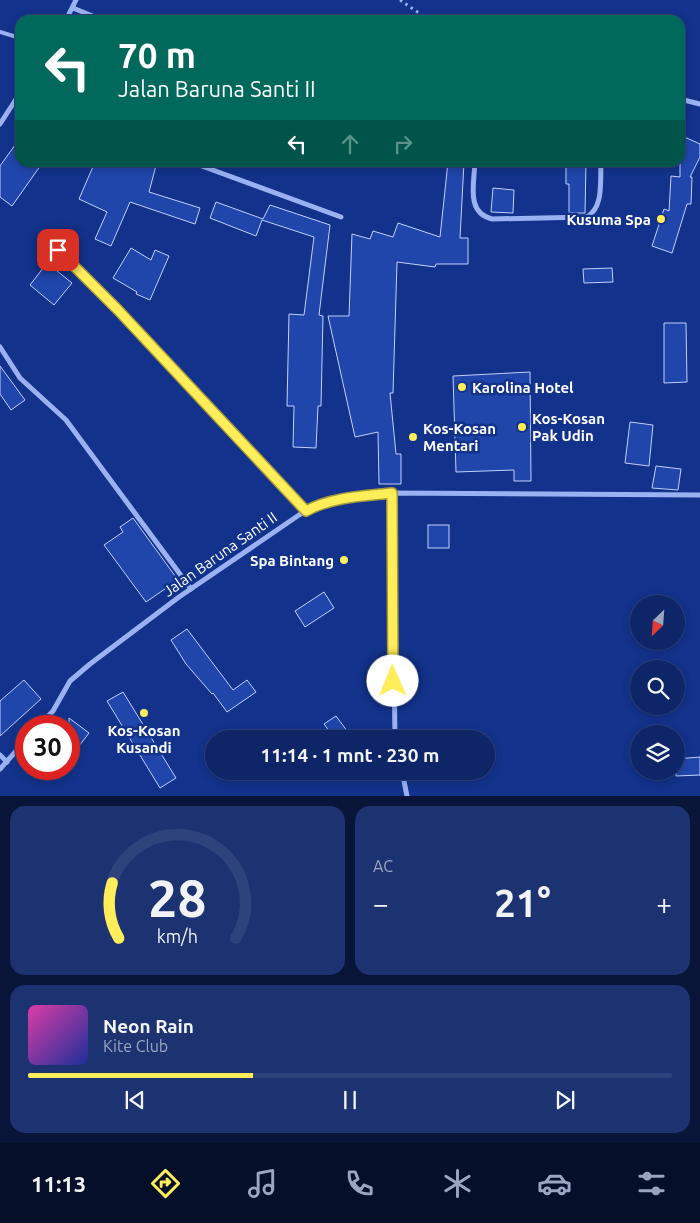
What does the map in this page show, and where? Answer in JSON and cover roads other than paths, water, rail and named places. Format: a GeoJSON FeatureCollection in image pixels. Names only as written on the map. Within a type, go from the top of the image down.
{"type":"FeatureCollection","features":[{"type":"Feature","properties":{"kind":"street"},"geometry":{"type":"LineString","coordinates":[[69,15],[76,0]]}},
{"type":"Feature","properties":{"kind":"street"},"geometry":{"type":"LineString","coordinates":[[73,8],[90,15]]}},
{"type":"Feature","properties":{"kind":"street"},"geometry":{"type":"LineString","coordinates":[[685,100],[700,104]]}},
{"type":"Feature","properties":{"kind":"street"},"geometry":{"type":"LineString","coordinates":[[0,124],[15,104]]}},
{"type":"Feature","properties":{"kind":"street"},"geometry":{"type":"LineString","coordinates":[[205,167],[341,217]]}},
{"type":"Feature","properties":{"kind":"street"},"geometry":{"type":"LineString","coordinates":[[475,167],[473,200],[475,208],[483,217],[492,219],[587,217],[594,213],[599,203],[601,167]]}},
{"type":"Feature","properties":{"kind":"street"},"geometry":{"type":"LineString","coordinates":[[46,238],[118,310],[306,511]]}},
{"type":"Feature","properties":{"kind":"street"},"geometry":{"type":"LineString","coordinates":[[0,347],[20,378],[66,420],[191,589]]}},
{"type":"Feature","properties":{"kind":"street"},"geometry":{"type":"LineString","coordinates":[[392,493],[395,730]]}},
{"type":"Feature","properties":{"kind":"street","name":"Jalan Baruna Santi II"},"geometry":{"type":"LineString","coordinates":[[48,715],[70,682],[90,664],[191,589],[315,506],[354,497],[392,493],[700,495]]}},
{"type":"Feature","properties":{"kind":"street"},"geometry":{"type":"LineString","coordinates":[[0,768],[15,753]]}},
{"type":"Feature","properties":{"kind":"street"},"geometry":{"type":"LineString","coordinates":[[0,755],[7,762]]}},
{"type":"Feature","properties":{"kind":"street"},"geometry":{"type":"LineString","coordinates":[[404,780],[407,796]]}},
{"type":"Feature","properties":{"kind":"lane"},"geometry":{"type":"LineString","coordinates":[[0,32],[15,36]]}},
{"type":"Feature","properties":{"kind":"place","name":"Kusuma Spa"},"geometry":{"type":"Point","coordinates":[661,219]}},
{"type":"Feature","properties":{"kind":"place","name":"Karolina Hotel"},"geometry":{"type":"Point","coordinates":[462,387]}},
{"type":"Feature","properties":{"kind":"place","name":"Kos-Kosan Pak Udin"},"geometry":{"type":"Point","coordinates":[522,427]}},
{"type":"Feature","properties":{"kind":"place","name":"Kos-Kosan Mentari"},"geometry":{"type":"Point","coordinates":[413,437]}},
{"type":"Feature","properties":{"kind":"place","name":"Spa Bintang"},"geometry":{"type":"Point","coordinates":[344,560]}},
{"type":"Feature","properties":{"kind":"place","name":"Kos-Kosan Kusandi"},"geometry":{"type":"Point","coordinates":[144,713]}}]}
